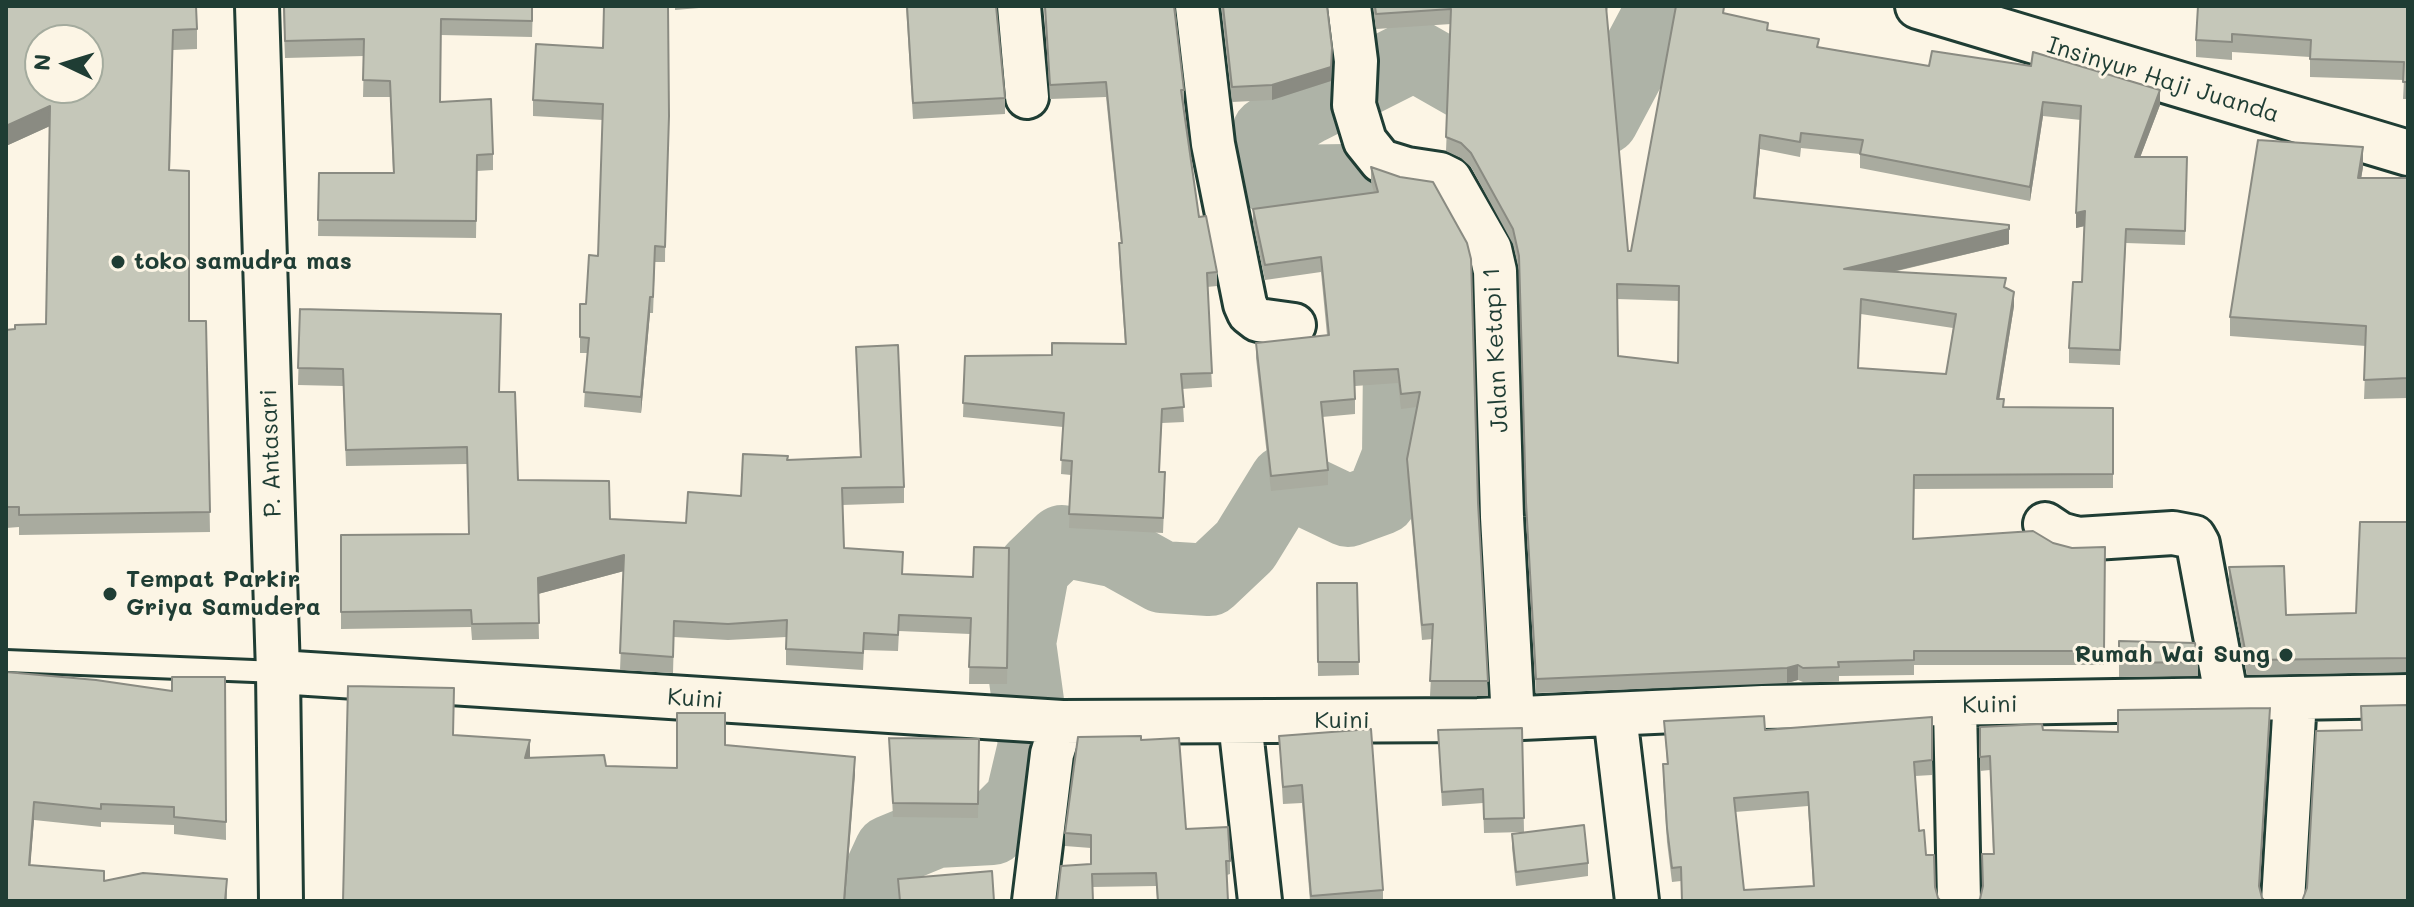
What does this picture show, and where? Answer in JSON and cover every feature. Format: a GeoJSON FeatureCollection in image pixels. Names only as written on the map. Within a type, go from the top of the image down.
{"type":"FeatureCollection","features":[{"type":"Feature","properties":{"kind":"street","name":"P. Antasari"},"geometry":{"type":"LineString","coordinates":[[257,6],[278,672],[281,901]]}},
{"type":"Feature","properties":{"kind":"street"},"geometry":{"type":"LineString","coordinates":[[1019,6],[1027,97]]}},
{"type":"Feature","properties":{"kind":"street"},"geometry":{"type":"LineString","coordinates":[[1197,6],[1213,144],[1245,304],[1249,313],[1258,320],[1294,325]]}},
{"type":"Feature","properties":{"kind":"street","name":"Jalan Ketapi 1"},"geometry":{"type":"LineString","coordinates":[[1349,6],[1356,61],[1354,105],[1365,141],[1381,161],[1445,176],[1456,187],[1490,249],[1496,285],[1502,517],[1513,719]]}},
{"type":"Feature","properties":{"kind":"street","name":"Insinyur Haji Juanda"},"geometry":{"type":"LineString","coordinates":[[1918,6],[2408,153]]}},
{"type":"Feature","properties":{"kind":"street"},"geometry":{"type":"LineString","coordinates":[[2045,524],[2060,534],[2078,539],[2173,533],[2194,537],[2198,544],[2227,700]]}},
{"type":"Feature","properties":{"kind":"street","name":"Kuini"},"geometry":{"type":"LineString","coordinates":[[278,672],[1055,722],[1513,719],[1763,707],[2408,696]]}},
{"type":"Feature","properties":{"kind":"street"},"geometry":{"type":"LineString","coordinates":[[2283,901],[2295,699]]}},
{"type":"Feature","properties":{"kind":"street"},"geometry":{"type":"LineString","coordinates":[[1955,706],[1959,901]]}},
{"type":"Feature","properties":{"kind":"street"},"geometry":{"type":"LineString","coordinates":[[1615,715],[1637,901]]}},
{"type":"Feature","properties":{"kind":"street"},"geometry":{"type":"LineString","coordinates":[[1034,901],[1055,722]]}},
{"type":"Feature","properties":{"kind":"street"},"geometry":{"type":"LineString","coordinates":[[1240,722],[1260,901]]}},
{"type":"Feature","properties":{"kind":"lane"},"geometry":{"type":"LineString","coordinates":[[6,661],[278,672]]}},
{"type":"Feature","properties":{"kind":"building"},"geometry":{"type":"Polygon","coordinates":[[[6,6],[196,6],[197,29],[173,30],[169,170],[189,171],[189,321],[206,321],[210,512],[19,515],[19,507],[6,507],[6,330],[15,329],[15,325],[46,324],[50,106],[6,126],[6,6]]]}},
{"type":"Feature","properties":{"kind":"building"},"geometry":{"type":"Polygon","coordinates":[[[284,6],[532,6],[532,21],[441,19],[440,102],[491,99],[493,154],[477,155],[476,221],[318,220],[319,173],[394,173],[390,81],[363,80],[364,39],[285,41],[284,6]]]}},
{"type":"Feature","properties":{"kind":"building"},"geometry":{"type":"Polygon","coordinates":[[[604,6],[668,6],[665,247],[655,246],[653,297],[650,297],[641,397],[584,392],[589,338],[580,337],[580,304],[586,304],[589,255],[598,256],[603,104],[533,100],[536,44],[603,48],[604,6]]]}},
{"type":"Feature","properties":{"kind":"building"},"geometry":{"type":"Polygon","coordinates":[[[907,6],[996,6],[1005,98],[913,103],[907,6]]]}},
{"type":"Feature","properties":{"kind":"building"},"geometry":{"type":"Polygon","coordinates":[[[1045,6],[1174,6],[1184,90],[1181,90],[1199,217],[1206,216],[1217,272],[1207,273],[1212,373],[1181,374],[1184,407],[1162,409],[1159,472],[1165,472],[1163,518],[1069,514],[1072,461],[1061,460],[1064,413],[963,403],[965,356],[1052,355],[1052,343],[1126,344],[1119,243],[1122,243],[1106,82],[1050,85],[1045,6]]]}},
{"type":"Feature","properties":{"kind":"building"},"geometry":{"type":"Polygon","coordinates":[[[1223,6],[1327,6],[1331,67],[1272,85],[1232,87],[1223,6]]]}},
{"type":"Feature","properties":{"kind":"building"},"geometry":{"type":"Polygon","coordinates":[[[1375,6],[1606,6],[1628,251],[1631,251],[1676,6],[1724,7],[1723,13],[1768,23],[1767,30],[1819,39],[1817,47],[1929,66],[1932,51],[2031,66],[2033,52],[2160,90],[2135,157],[2187,157],[2185,231],[2126,229],[2120,350],[2069,348],[2073,282],[2082,282],[2085,211],[2076,213],[2081,106],[2043,102],[2030,187],[1860,154],[1863,140],[1801,133],[1800,142],[1760,135],[1754,198],[2009,225],[2009,229],[1844,269],[2006,278],[2004,287],[2014,292],[1997,399],[2004,399],[2003,407],[2113,408],[2113,474],[1914,475],[1913,539],[2033,531],[2053,543],[2072,548],[2105,547],[2104,651],[1914,651],[1914,660],[1838,662],[1839,667],[1803,668],[1798,665],[1787,668],[1536,679],[1526,502],[1519,256],[1513,229],[1471,153],[1461,143],[1446,137],[1451,9],[1376,14],[1375,6]],[[1617,284],[1618,356],[1678,363],[1679,286],[1617,284]],[[1861,299],[1858,368],[1946,374],[1956,314],[1861,299]]]}},
{"type":"Feature","properties":{"kind":"building"},"geometry":{"type":"Polygon","coordinates":[[[2198,6],[2408,6],[2408,82],[2403,82],[2404,62],[2310,59],[2311,40],[2232,34],[2232,42],[2196,40],[2198,6]]]}},
{"type":"Feature","properties":{"kind":"building"},"geometry":{"type":"Polygon","coordinates":[[[2258,140],[2363,147],[2358,178],[2408,178],[2408,378],[2364,380],[2366,326],[2230,317],[2258,140]]]}},
{"type":"Feature","properties":{"kind":"building"},"geometry":{"type":"Polygon","coordinates":[[[1371,167],[1400,177],[1433,182],[1467,243],[1471,259],[1478,503],[1488,681],[1430,681],[1433,624],[1422,625],[1407,459],[1420,392],[1401,394],[1398,369],[1354,371],[1355,399],[1321,402],[1328,470],[1271,476],[1256,343],[1329,335],[1321,257],[1265,265],[1253,209],[1378,192],[1371,167]]]}},
{"type":"Feature","properties":{"kind":"building"},"geometry":{"type":"Polygon","coordinates":[[[300,309],[501,314],[499,392],[515,392],[518,480],[609,481],[610,519],[686,523],[688,492],[741,496],[743,454],[788,456],[787,460],[861,457],[856,347],[898,345],[904,487],[842,488],[844,548],[903,552],[902,574],[973,577],[974,547],[1009,548],[1007,668],[969,667],[971,618],[899,615],[898,635],[864,633],[863,653],[786,649],[787,620],[728,624],[674,621],[673,657],[620,653],[624,555],[538,578],[539,623],[472,624],[471,610],[341,612],[341,535],[469,534],[467,447],[346,450],[343,369],[298,368],[300,309]]]}},
{"type":"Feature","properties":{"kind":"building"},"geometry":{"type":"Polygon","coordinates":[[[2360,522],[2408,522],[2408,658],[2247,660],[2229,567],[2284,566],[2286,615],[2356,613],[2360,522]]]}},
{"type":"Feature","properties":{"kind":"building"},"geometry":{"type":"Polygon","coordinates":[[[1317,583],[1357,583],[1359,662],[1318,662],[1317,583]]]}},
{"type":"Feature","properties":{"kind":"building"},"geometry":{"type":"Polygon","coordinates":[[[2119,641],[2195,643],[2198,662],[2119,663],[2119,641]]]}},
{"type":"Feature","properties":{"kind":"building"},"geometry":{"type":"Polygon","coordinates":[[[6,672],[172,691],[172,677],[225,677],[226,822],[174,817],[174,807],[101,804],[101,809],[34,802],[29,865],[104,871],[104,881],[143,873],[227,879],[225,901],[6,901],[6,672]]]}},
{"type":"Feature","properties":{"kind":"building"},"geometry":{"type":"Polygon","coordinates":[[[348,686],[454,688],[453,735],[530,740],[525,758],[604,755],[606,766],[677,768],[677,713],[725,713],[725,745],[855,757],[844,901],[343,901],[348,686]]]}},
{"type":"Feature","properties":{"kind":"building"},"geometry":{"type":"Polygon","coordinates":[[[2408,705],[2408,901],[2302,901],[2307,888],[2316,731],[2362,730],[2361,706],[2408,705]]]}},
{"type":"Feature","properties":{"kind":"building"},"geometry":{"type":"Polygon","coordinates":[[[2270,708],[2259,886],[2265,901],[1977,901],[1983,886],[1982,854],[1994,854],[1990,756],[1980,757],[1980,727],[2042,724],[2043,730],[2118,732],[2118,710],[2270,708]]]}},
{"type":"Feature","properties":{"kind":"building"},"geometry":{"type":"Polygon","coordinates":[[[1764,716],[1765,730],[1932,717],[1932,760],[1914,762],[1919,831],[1924,830],[1926,855],[1934,855],[1935,887],[1941,901],[1682,901],[1681,867],[1672,868],[1667,828],[1663,764],[1668,764],[1664,721],[1764,716]],[[1808,792],[1734,798],[1744,890],[1814,886],[1808,792]]]}},
{"type":"Feature","properties":{"kind":"building"},"geometry":{"type":"Polygon","coordinates":[[[1522,728],[1524,818],[1484,819],[1483,789],[1442,792],[1438,730],[1522,728]]]}},
{"type":"Feature","properties":{"kind":"building"},"geometry":{"type":"Polygon","coordinates":[[[1371,729],[1383,890],[1311,896],[1302,785],[1283,787],[1279,736],[1371,729]]]}},
{"type":"Feature","properties":{"kind":"building"},"geometry":{"type":"Polygon","coordinates":[[[1141,736],[1141,740],[1179,738],[1186,829],[1228,827],[1228,901],[1158,901],[1156,873],[1092,874],[1093,901],[1057,901],[1061,866],[1091,864],[1091,835],[1065,833],[1078,737],[1141,736]]]}},
{"type":"Feature","properties":{"kind":"building"},"geometry":{"type":"Polygon","coordinates":[[[889,738],[979,739],[978,804],[893,803],[889,738]]]}},
{"type":"Feature","properties":{"kind":"building"},"geometry":{"type":"Polygon","coordinates":[[[1584,825],[1588,863],[1516,872],[1512,834],[1584,825]]]}},
{"type":"Feature","properties":{"kind":"building"},"geometry":{"type":"Polygon","coordinates":[[[992,871],[994,901],[900,901],[898,879],[992,871]]]}},
{"type":"Feature","properties":{"kind":"waterway"},"geometry":{"type":"LineString","coordinates":[[867,901],[890,851],[936,832],[992,829],[1021,800],[1034,745],[1020,643],[1034,568],[1062,541],[1117,552],[1162,577],[1209,580],[1245,546],[1285,481],[1348,511],[1381,499],[1398,456],[1399,363],[1388,289],[1368,198],[1346,180],[1274,181],[1260,167],[1268,132],[1414,55],[1521,116],[1603,119],[1663,6]]}},
{"type":"Feature","properties":{"kind":"place","name":"toko samudra mas"},"geometry":{"type":"Point","coordinates":[118,262]}},
{"type":"Feature","properties":{"kind":"place","name":"Tempat Parkir Griya Samudera"},"geometry":{"type":"Point","coordinates":[110,594]}},
{"type":"Feature","properties":{"kind":"place","name":"Rumah Wai Sung"},"geometry":{"type":"Point","coordinates":[2286,655]}}]}
